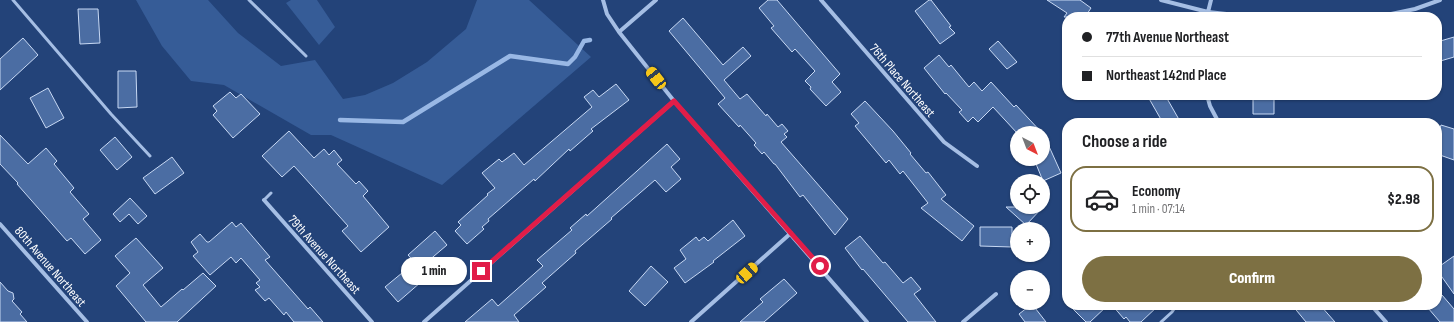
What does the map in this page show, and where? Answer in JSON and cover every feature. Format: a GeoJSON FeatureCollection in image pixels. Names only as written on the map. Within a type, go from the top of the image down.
{"type":"FeatureCollection","features":[{"type":"Feature","properties":{"kind":"street"},"geometry":{"type":"LineString","coordinates":[[603,0],[607,14],[619,32],[674,101],[791,233],[867,322]]}},
{"type":"Feature","properties":{"kind":"street"},"geometry":{"type":"LineString","coordinates":[[619,32],[656,0]]}},
{"type":"Feature","properties":{"kind":"street","name":"76th Place Northeast"},"geometry":{"type":"LineString","coordinates":[[821,0],[944,142],[978,166]]}},
{"type":"Feature","properties":{"kind":"street"},"geometry":{"type":"LineString","coordinates":[[1161,0],[1208,12],[1211,0]]}},
{"type":"Feature","properties":{"kind":"street"},"geometry":{"type":"LineString","coordinates":[[1401,12],[1415,9],[1440,0]]}},
{"type":"Feature","properties":{"kind":"street"},"geometry":{"type":"LineString","coordinates":[[1208,100],[1216,118]]}},
{"type":"Feature","properties":{"kind":"street"},"geometry":{"type":"LineString","coordinates":[[424,322],[674,101]]}},
{"type":"Feature","properties":{"kind":"street","name":"79th Avenue Northeast"},"geometry":{"type":"LineString","coordinates":[[264,200],[372,322]]}},
{"type":"Feature","properties":{"kind":"street","name":"80th Avenue Northeast"},"geometry":{"type":"LineString","coordinates":[[0,224],[87,322]]}},
{"type":"Feature","properties":{"kind":"street"},"geometry":{"type":"LineString","coordinates":[[691,322],[791,233]]}},
{"type":"Feature","properties":{"kind":"street"},"geometry":{"type":"LineString","coordinates":[[963,322],[996,294]]}},
{"type":"Feature","properties":{"kind":"street"},"geometry":{"type":"LineString","coordinates":[[1375,310],[1386,322]]}},
{"type":"Feature","properties":{"kind":"lane"},"geometry":{"type":"LineString","coordinates":[[13,0],[111,114],[150,156]]}},
{"type":"Feature","properties":{"kind":"lane"},"geometry":{"type":"LineString","coordinates":[[249,0],[306,56]]}},
{"type":"Feature","properties":{"kind":"lane"},"geometry":{"type":"LineString","coordinates":[[264,200],[271,193]]}},
{"type":"Feature","properties":{"kind":"lane"},"geometry":{"type":"LineString","coordinates":[[1161,322],[1173,310]]}},
{"type":"Feature","properties":{"kind":"shaded area"},"geometry":{"type":"Polygon","coordinates":[[[136,0],[208,0],[238,33],[281,66],[315,60],[343,99],[365,95],[393,83],[427,62],[466,29],[477,0],[529,0],[591,57],[442,185],[331,135],[311,135],[224,85],[191,81],[162,46],[136,0]]]}},
{"type":"Feature","properties":{"kind":"shaded area"},"geometry":{"type":"Polygon","coordinates":[[[291,0],[317,0],[335,27],[319,45],[286,3],[291,0]]]}},
{"type":"Feature","properties":{"kind":"building"},"geometry":{"type":"Polygon","coordinates":[[[768,0],[777,0],[840,74],[832,82],[841,92],[826,106],[810,89],[811,87],[805,81],[815,71],[795,49],[792,52],[771,28],[774,26],[759,8],[768,0]]]}},
{"type":"Feature","properties":{"kind":"building"},"geometry":{"type":"Polygon","coordinates":[[[931,0],[951,26],[949,27],[955,33],[940,44],[915,11],[931,0]]]}},
{"type":"Feature","properties":{"kind":"building"},"geometry":{"type":"Polygon","coordinates":[[[1047,0],[1080,0],[1091,8],[1088,12],[1065,12],[1047,0]]]}},
{"type":"Feature","properties":{"kind":"building"},"geometry":{"type":"Polygon","coordinates":[[[78,9],[98,9],[100,43],[80,44],[78,9]]]}},
{"type":"Feature","properties":{"kind":"building"},"geometry":{"type":"Polygon","coordinates":[[[683,18],[723,65],[743,47],[751,56],[724,80],[740,99],[747,94],[766,116],[767,114],[778,127],[782,124],[788,131],[784,134],[787,137],[781,142],[848,219],[835,235],[803,195],[800,197],[775,164],[764,152],[762,154],[754,145],[756,143],[718,104],[725,98],[669,31],[683,18]]]}},
{"type":"Feature","properties":{"kind":"building"},"geometry":{"type":"Polygon","coordinates":[[[1454,37],[1454,57],[1442,61],[1442,41],[1454,37]]]}},
{"type":"Feature","properties":{"kind":"building"},"geometry":{"type":"Polygon","coordinates":[[[23,38],[38,55],[0,90],[0,59],[23,38]]]}},
{"type":"Feature","properties":{"kind":"building"},"geometry":{"type":"Polygon","coordinates":[[[998,41],[1017,62],[1007,69],[989,49],[998,41]]]}},
{"type":"Feature","properties":{"kind":"building"},"geometry":{"type":"Polygon","coordinates":[[[939,55],[949,67],[951,65],[969,87],[974,82],[982,91],[991,82],[1014,107],[1016,105],[1036,126],[1011,126],[993,107],[978,122],[973,117],[968,122],[959,112],[962,110],[946,93],[945,94],[924,68],[939,55]]]}},
{"type":"Feature","properties":{"kind":"building"},"geometry":{"type":"Polygon","coordinates":[[[118,71],[136,71],[137,107],[118,108],[118,71]]]}},
{"type":"Feature","properties":{"kind":"building"},"geometry":{"type":"Polygon","coordinates":[[[616,84],[629,100],[591,129],[593,131],[570,151],[569,149],[535,181],[534,179],[488,219],[489,221],[482,227],[484,229],[467,244],[455,231],[461,225],[458,222],[495,188],[482,173],[499,159],[502,162],[514,153],[524,165],[592,107],[584,97],[593,90],[599,97],[616,84]]]}},
{"type":"Feature","properties":{"kind":"building"},"geometry":{"type":"Polygon","coordinates":[[[48,88],[64,118],[46,128],[30,98],[48,88]]]}},
{"type":"Feature","properties":{"kind":"building"},"geometry":{"type":"Polygon","coordinates":[[[230,92],[236,98],[241,94],[260,114],[233,138],[213,115],[217,111],[213,106],[230,92]]]}},
{"type":"Feature","properties":{"kind":"building"},"geometry":{"type":"Polygon","coordinates":[[[1150,100],[1168,100],[1178,118],[1160,118],[1150,100]]]}},
{"type":"Feature","properties":{"kind":"building"},"geometry":{"type":"Polygon","coordinates":[[[1253,100],[1274,100],[1274,114],[1253,114],[1253,100]]]}},
{"type":"Feature","properties":{"kind":"building"},"geometry":{"type":"Polygon","coordinates":[[[865,101],[893,131],[911,153],[910,154],[926,173],[928,172],[946,195],[941,199],[974,226],[962,241],[921,208],[928,203],[903,171],[900,174],[889,160],[886,163],[855,126],[859,123],[851,114],[865,101]]]}},
{"type":"Feature","properties":{"kind":"building"},"geometry":{"type":"Polygon","coordinates":[[[1442,125],[1454,129],[1454,160],[1442,156],[1442,125]]]}},
{"type":"Feature","properties":{"kind":"building"},"geometry":{"type":"Polygon","coordinates":[[[289,131],[314,158],[324,149],[329,155],[334,150],[342,160],[337,164],[356,184],[359,181],[368,191],[363,196],[389,227],[361,252],[342,231],[348,226],[294,166],[282,177],[262,156],[289,131]]]}},
{"type":"Feature","properties":{"kind":"building"},"geometry":{"type":"Polygon","coordinates":[[[0,135],[28,164],[46,148],[57,161],[54,164],[74,188],[70,192],[89,214],[83,219],[101,240],[85,254],[71,238],[67,241],[0,164],[0,135]]]}},
{"type":"Feature","properties":{"kind":"building"},"geometry":{"type":"Polygon","coordinates":[[[115,137],[132,157],[117,170],[100,150],[115,137]]]}},
{"type":"Feature","properties":{"kind":"building"},"geometry":{"type":"Polygon","coordinates":[[[667,144],[680,159],[671,167],[681,179],[666,192],[655,180],[611,218],[612,219],[575,251],[576,253],[542,283],[546,287],[514,315],[519,322],[465,322],[492,299],[498,306],[543,266],[537,260],[572,230],[570,228],[586,214],[587,216],[667,144]]]}},
{"type":"Feature","properties":{"kind":"building"},"geometry":{"type":"Polygon","coordinates":[[[1050,149],[1061,173],[1050,178],[1050,174],[1040,174],[1037,166],[1050,166],[1050,149]]]}},
{"type":"Feature","properties":{"kind":"building"},"geometry":{"type":"Polygon","coordinates":[[[172,157],[184,173],[155,194],[143,178],[172,157]]]}},
{"type":"Feature","properties":{"kind":"building"},"geometry":{"type":"Polygon","coordinates":[[[130,198],[147,216],[138,224],[129,214],[120,222],[113,214],[130,198]]]}},
{"type":"Feature","properties":{"kind":"building"},"geometry":{"type":"Polygon","coordinates":[[[1014,214],[1036,214],[1029,222],[1023,222],[1014,214]]]}},
{"type":"Feature","properties":{"kind":"building"},"geometry":{"type":"Polygon","coordinates":[[[733,220],[745,236],[713,261],[714,262],[685,283],[674,268],[686,259],[680,250],[696,237],[699,241],[704,237],[708,241],[733,220]]]}},
{"type":"Feature","properties":{"kind":"building"},"geometry":{"type":"Polygon","coordinates":[[[232,222],[236,227],[241,223],[270,257],[265,260],[308,309],[310,307],[323,322],[294,322],[286,312],[284,315],[269,298],[265,301],[255,290],[260,287],[256,283],[260,280],[241,258],[236,263],[231,257],[210,275],[193,256],[198,252],[191,242],[200,234],[207,242],[209,242],[232,222]]]}},
{"type":"Feature","properties":{"kind":"building"},"geometry":{"type":"Polygon","coordinates":[[[980,227],[1010,227],[1010,247],[980,246],[980,227]]]}},
{"type":"Feature","properties":{"kind":"building"},"geometry":{"type":"Polygon","coordinates":[[[435,231],[447,245],[420,268],[408,255],[435,231]]]}},
{"type":"Feature","properties":{"kind":"building"},"geometry":{"type":"Polygon","coordinates":[[[860,236],[883,263],[885,262],[903,283],[911,277],[921,289],[914,294],[936,322],[908,322],[863,269],[862,270],[845,248],[860,236]]]}},
{"type":"Feature","properties":{"kind":"building"},"geometry":{"type":"Polygon","coordinates":[[[136,238],[163,268],[143,285],[161,307],[203,273],[216,286],[177,322],[146,322],[116,286],[130,273],[115,256],[136,238]]]}},
{"type":"Feature","properties":{"kind":"building"},"geometry":{"type":"Polygon","coordinates":[[[1454,256],[1454,294],[1442,277],[1442,264],[1454,256]]]}},
{"type":"Feature","properties":{"kind":"building"},"geometry":{"type":"Polygon","coordinates":[[[651,266],[668,282],[645,306],[629,291],[651,266]]]}},
{"type":"Feature","properties":{"kind":"building"},"geometry":{"type":"Polygon","coordinates":[[[408,268],[421,282],[398,302],[385,287],[408,268]]]}},
{"type":"Feature","properties":{"kind":"building"},"geometry":{"type":"Polygon","coordinates":[[[784,279],[797,293],[764,322],[740,322],[763,302],[760,299],[784,279]]]}},
{"type":"Feature","properties":{"kind":"building"},"geometry":{"type":"Polygon","coordinates":[[[0,282],[8,291],[13,293],[14,299],[12,301],[22,312],[20,314],[27,322],[0,322],[0,282]]]}},
{"type":"Feature","properties":{"kind":"building"},"geometry":{"type":"Polygon","coordinates":[[[1442,295],[1454,309],[1454,322],[1440,322],[1430,310],[1442,310],[1442,295]]]}},
{"type":"Feature","properties":{"kind":"building"},"geometry":{"type":"Polygon","coordinates":[[[1024,310],[1037,310],[1046,322],[1025,322],[1019,314],[1024,310]]]}},
{"type":"Feature","properties":{"kind":"building"},"geometry":{"type":"Polygon","coordinates":[[[1074,310],[1103,310],[1090,322],[1086,322],[1074,310]]]}},
{"type":"Feature","properties":{"kind":"building"},"geometry":{"type":"Polygon","coordinates":[[[1116,310],[1154,310],[1141,322],[1130,322],[1126,317],[1124,319],[1116,310]]]}},
{"type":"Feature","properties":{"kind":"building"},"geometry":{"type":"Polygon","coordinates":[[[1296,310],[1324,310],[1335,322],[1306,322],[1296,310]]]}},
{"type":"Feature","properties":{"kind":"waterway"},"geometry":{"type":"LineString","coordinates":[[340,120],[403,122],[510,56],[568,64],[575,57],[584,41],[590,40]]}},
{"type":"Feature","properties":{"kind":"route"},"geometry":{"type":"LineString","coordinates":[[481,271],[674,101],[820,266]]}}]}
